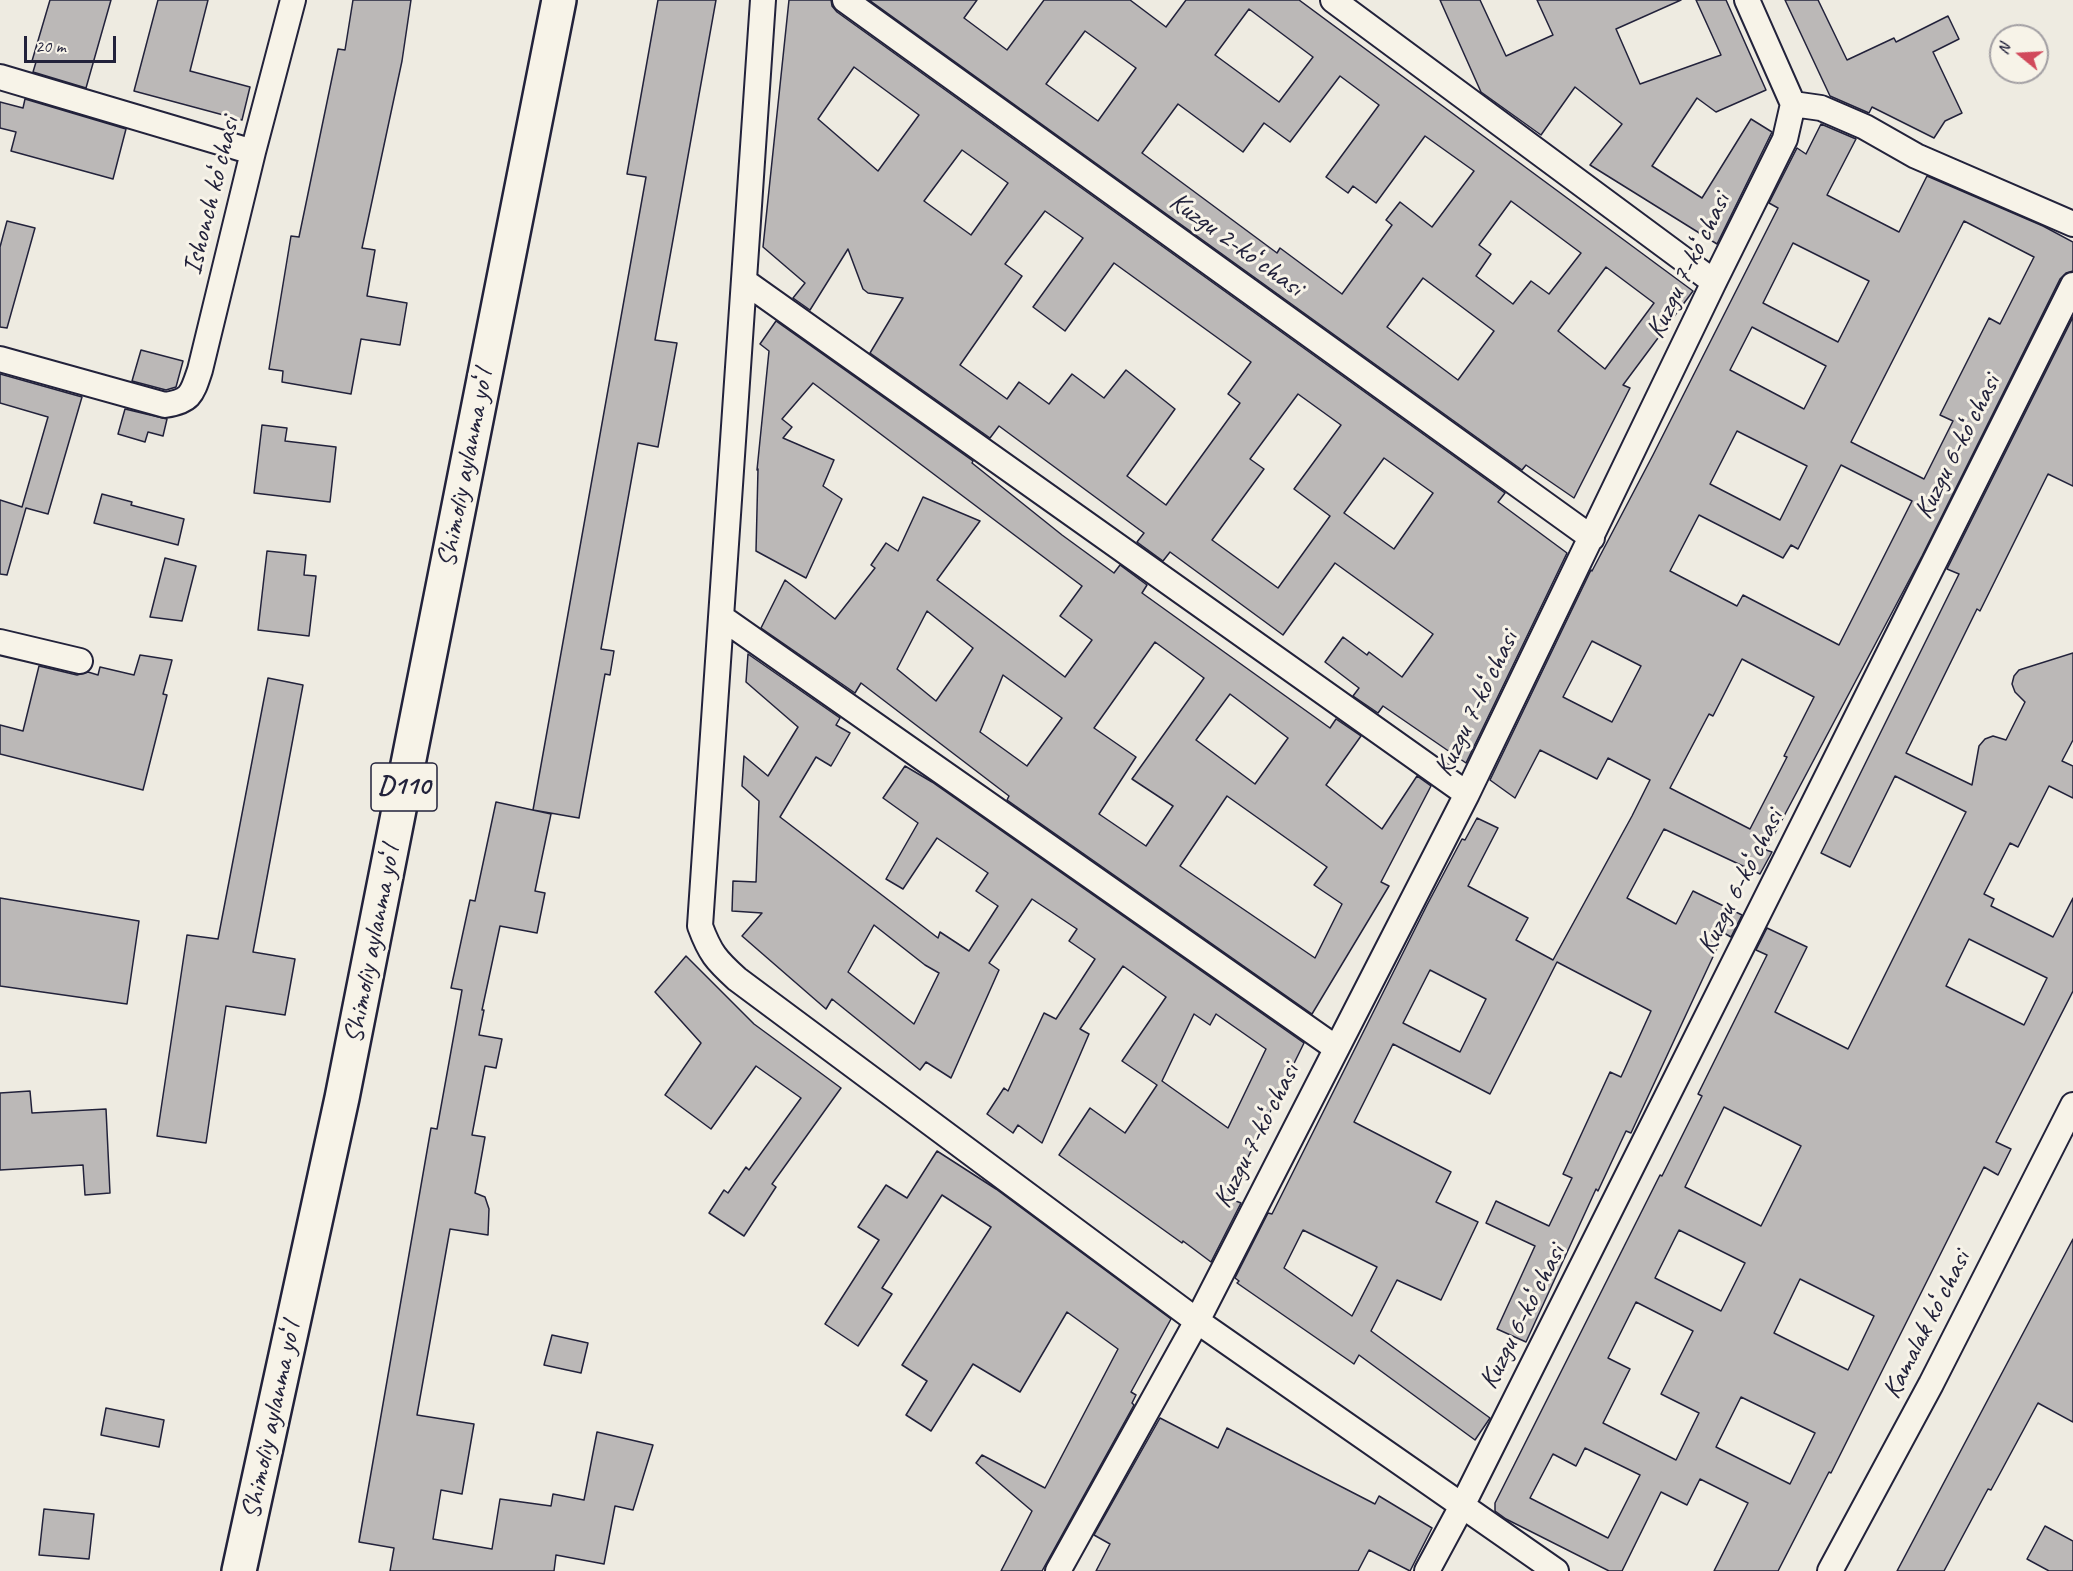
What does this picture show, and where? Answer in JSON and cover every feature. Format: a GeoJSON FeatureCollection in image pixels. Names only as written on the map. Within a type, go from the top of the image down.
{"type":"FeatureCollection","features":[{"type":"Feature","properties":{"kind":"main road","name":"Shimoliy aylanma yoʻl"},"geometry":{"type":"LineString","coordinates":[[239,1571],[342,1098],[559,0]]}},
{"type":"Feature","properties":{"kind":"street","name":"Ishonch koʻchasi"},"geometry":{"type":"LineString","coordinates":[[0,359],[165,405],[183,403],[192,392],[200,370],[253,152],[294,0]]}},
{"type":"Feature","properties":{"kind":"street"},"geometry":{"type":"LineString","coordinates":[[763,0],[700,926],[708,946],[716,959],[746,986],[1197,1321],[1556,1571]]}},
{"type":"Feature","properties":{"kind":"street","name":"Kuzgu 2-koʻchasi"},"geometry":{"type":"LineString","coordinates":[[845,0],[1592,538]]}},
{"type":"Feature","properties":{"kind":"street"},"geometry":{"type":"LineString","coordinates":[[1747,0],[1793,104],[1821,108],[1864,127],[1916,156],[2073,224]]}},
{"type":"Feature","properties":{"kind":"street"},"geometry":{"type":"LineString","coordinates":[[1346,5],[1713,282]]}},
{"type":"Feature","properties":{"kind":"street"},"geometry":{"type":"LineString","coordinates":[[0,76],[253,152]]}},
{"type":"Feature","properties":{"kind":"street","name":"Kuzgu 7-koʻchasi"},"geometry":{"type":"LineString","coordinates":[[1058,1571],[1197,1321],[1467,794],[1592,538],[1713,282],[1785,139],[1793,104]]}},
{"type":"Feature","properties":{"kind":"street"},"geometry":{"type":"LineString","coordinates":[[744,281],[1467,794]]}},
{"type":"Feature","properties":{"kind":"street","name":"Kuzgu 6-koʻchasi"},"geometry":{"type":"LineString","coordinates":[[1427,1571],[1462,1506],[2073,285]]}},
{"type":"Feature","properties":{"kind":"street"},"geometry":{"type":"LineString","coordinates":[[721,617],[1336,1048]]}},
{"type":"Feature","properties":{"kind":"street"},"geometry":{"type":"LineString","coordinates":[[0,642],[80,661]]}},
{"type":"Feature","properties":{"kind":"street","name":"Kamalak koʻchasi"},"geometry":{"type":"LineString","coordinates":[[1830,1571],[1931,1384],[2073,1105]]}},
{"type":"Feature","properties":{"kind":"building"},"geometry":{"type":"Polygon","coordinates":[[[50,0],[111,0],[86,88],[33,72],[36,62],[32,61],[50,0]]]}},
{"type":"Feature","properties":{"kind":"building"},"geometry":{"type":"Polygon","coordinates":[[[158,0],[208,0],[190,71],[250,87],[242,120],[134,91],[158,0]]]}},
{"type":"Feature","properties":{"kind":"building"},"geometry":{"type":"Polygon","coordinates":[[[353,0],[411,0],[402,61],[362,248],[375,250],[367,296],[407,303],[400,345],[361,339],[351,394],[282,382],[283,371],[269,369],[291,236],[299,237],[338,49],[345,50],[353,0]]]}},
{"type":"Feature","properties":{"kind":"building"},"geometry":{"type":"Polygon","coordinates":[[[658,0],[716,0],[655,340],[677,343],[658,447],[638,443],[601,649],[614,651],[610,675],[605,674],[579,818],[533,810],[646,177],[627,174],[658,0]]]}},
{"type":"Feature","properties":{"kind":"building"},"geometry":{"type":"Polygon","coordinates":[[[789,0],[831,0],[837,12],[1505,493],[1498,502],[1567,553],[1466,763],[1383,706],[1378,713],[1353,696],[1359,688],[1325,662],[1343,637],[1367,655],[1369,652],[1402,677],[1433,634],[1335,563],[1283,635],[1170,552],[1163,561],[1137,542],[1144,533],[999,426],[990,438],[870,353],[903,298],[868,293],[863,289],[848,249],[810,310],[793,298],[805,283],[763,247],[789,0]],[[854,67],[818,119],[878,171],[919,115],[854,67]],[[962,150],[924,201],[971,235],[1008,183],[962,150]],[[1045,211],[1005,264],[1022,276],[960,365],[1007,399],[1019,382],[1049,404],[1072,374],[1104,398],[1126,370],[1175,409],[1127,476],[1166,505],[1240,403],[1228,394],[1251,362],[1114,263],[1065,331],[1033,307],[1083,238],[1045,211]],[[1298,394],[1250,459],[1264,469],[1212,540],[1278,588],[1330,516],[1294,489],[1341,425],[1298,394]],[[1384,458],[1344,513],[1394,549],[1433,493],[1384,458]]]}},
{"type":"Feature","properties":{"kind":"building"},"geometry":{"type":"Polygon","coordinates":[[[869,0],[977,0],[964,18],[1007,50],[1044,0],[1130,0],[1166,27],[1186,0],[1299,0],[1693,291],[1623,385],[1630,388],[1574,498],[1526,465],[1522,470],[869,0]],[[1249,9],[1215,55],[1279,102],[1313,57],[1249,9]],[[1085,31],[1046,84],[1098,121],[1136,68],[1085,31]],[[1340,76],[1290,142],[1264,123],[1243,152],[1178,104],[1142,153],[1277,253],[1280,248],[1342,294],[1392,225],[1386,220],[1400,202],[1432,227],[1474,171],[1425,136],[1376,203],[1353,186],[1348,193],[1326,177],[1379,105],[1340,76]],[[1511,201],[1479,245],[1491,254],[1476,276],[1513,304],[1531,281],[1549,294],[1581,253],[1511,201]],[[1606,267],[1558,331],[1605,369],[1654,303],[1606,267]],[[1423,278],[1387,327],[1458,380],[1494,331],[1423,278]]]}},
{"type":"Feature","properties":{"kind":"building"},"geometry":{"type":"Polygon","coordinates":[[[1440,0],[1480,0],[1506,56],[1553,35],[1537,0],[1681,0],[1616,29],[1640,84],[1721,55],[1696,0],[1726,0],[1766,90],[1716,112],[1697,98],[1652,166],[1702,198],[1751,119],[1772,132],[1717,244],[1590,165],[1622,124],[1575,87],[1541,135],[1481,92],[1440,0]]]}},
{"type":"Feature","properties":{"kind":"building"},"geometry":{"type":"Polygon","coordinates":[[[1785,0],[1818,0],[1847,60],[1894,38],[1896,42],[1948,16],[1959,39],[1933,52],[1962,113],[1945,121],[1934,138],[1872,107],[1869,113],[1830,96],[1785,0]]]}},
{"type":"Feature","properties":{"kind":"building"},"geometry":{"type":"Polygon","coordinates":[[[25,99],[126,129],[113,179],[11,151],[16,132],[0,128],[0,102],[23,108],[25,99]]]}},
{"type":"Feature","properties":{"kind":"building"},"geometry":{"type":"Polygon","coordinates":[[[1821,124],[1856,139],[1827,195],[1899,232],[1927,176],[2043,226],[2073,242],[2073,271],[2066,273],[2060,279],[1922,556],[1766,850],[1772,852],[1760,874],[1664,829],[1627,898],[1676,924],[1693,891],[1742,915],[1731,937],[1724,933],[1631,1133],[1626,1131],[1598,1191],[1596,1189],[1526,1342],[1497,1329],[1535,1246],[1486,1223],[1496,1201],[1549,1226],[1572,1178],[1563,1174],[1610,1072],[1621,1077],[1651,1011],[1557,962],[1490,1094],[1393,1044],[1354,1122],[1451,1172],[1436,1202],[1478,1222],[1441,1300],[1397,1280],[1371,1331],[1490,1418],[1475,1440],[1359,1355],[1354,1364],[1237,1283],[1239,1281],[1235,1278],[1268,1213],[1272,1214],[1427,905],[1462,839],[1465,840],[1477,818],[1498,828],[1468,886],[1528,918],[1516,940],[1553,960],[1632,816],[1650,780],[1608,758],[1597,779],[1540,750],[1515,798],[1490,780],[1591,570],[1653,455],[1778,208],[1769,203],[1797,148],[1806,154],[1821,124]],[[1964,221],[1851,442],[1924,479],[1953,421],[1940,415],[1989,318],[2000,324],[2034,257],[1964,221]],[[1793,243],[1763,303],[1838,342],[1869,281],[1793,243]],[[1752,327],[1730,370],[1804,409],[1826,366],[1752,327]],[[1737,431],[1710,484],[1780,520],[1807,466],[1737,431]],[[1841,465],[1798,549],[1791,545],[1783,558],[1699,515],[1670,571],[1737,606],[1743,595],[1839,645],[1912,501],[1841,465]],[[1592,641],[1563,697],[1612,722],[1641,666],[1592,641]],[[1742,659],[1713,716],[1709,714],[1670,788],[1750,829],[1787,757],[1784,756],[1814,697],[1742,659]],[[1430,970],[1403,1023],[1460,1052],[1486,999],[1430,970]],[[1303,1230],[1284,1268],[1352,1316],[1377,1267],[1303,1230]]]}},
{"type":"Feature","properties":{"kind":"building"},"geometry":{"type":"Polygon","coordinates":[[[7,221],[35,228],[7,328],[0,327],[0,247],[7,221]]]}},
{"type":"Feature","properties":{"kind":"building"},"geometry":{"type":"Polygon","coordinates":[[[2073,317],[2073,486],[2048,474],[1980,611],[1977,609],[1906,753],[1972,785],[1979,746],[1985,739],[1993,736],[2006,740],[2025,702],[2015,692],[2012,684],[2014,676],[2019,670],[2073,653],[2073,740],[2062,761],[2073,766],[2073,798],[2049,786],[2018,847],[2010,843],[1984,894],[1994,899],[1991,906],[2053,937],[2073,898],[2073,991],[1996,1142],[2011,1149],[1998,1175],[1984,1167],[1831,1473],[1829,1472],[1778,1571],[1714,1571],[1748,1503],[1700,1479],[1687,1505],[1661,1492],[1622,1571],[1609,1571],[1506,1519],[1495,1511],[1495,1503],[1702,1096],[1698,1094],[1767,955],[1756,950],[1767,928],[1807,947],[1775,1012],[1848,1049],[1966,812],[1895,776],[1850,867],[1821,853],[1959,574],[1947,569],[2073,317]],[[1969,939],[1946,986],[2024,1025],[2047,978],[1969,939]],[[1724,1107],[1685,1187],[1761,1226],[1801,1146],[1724,1107]],[[1679,1230],[1655,1278],[1721,1311],[1745,1263],[1679,1230]],[[1800,1279],[1774,1333],[1848,1370],[1874,1316],[1800,1279]],[[1636,1302],[1608,1358],[1630,1369],[1603,1423],[1676,1460],[1699,1413],[1661,1394],[1693,1331],[1636,1302]],[[1741,1397],[1716,1447],[1790,1484],[1815,1433],[1741,1397]],[[1585,1448],[1576,1466],[1553,1454],[1530,1498],[1608,1538],[1640,1475],[1585,1448]]]}},
{"type":"Feature","properties":{"kind":"building"},"geometry":{"type":"Polygon","coordinates":[[[776,321],[973,461],[972,463],[1062,535],[1114,573],[1120,565],[1147,585],[1142,593],[1330,728],[1336,719],[1361,736],[1326,785],[1382,829],[1417,776],[1431,786],[1381,882],[1389,886],[1312,1014],[1007,800],[1009,796],[861,683],[855,693],[761,628],[785,580],[835,619],[875,568],[871,565],[886,543],[898,551],[923,497],[980,521],[937,580],[1065,677],[1092,640],[1060,616],[1082,586],[813,383],[782,419],[792,427],[783,438],[834,460],[823,486],[842,499],[806,578],[756,551],[757,470],[769,351],[760,344],[776,321]],[[927,611],[897,669],[936,701],[973,648],[927,611]],[[1155,642],[1094,728],[1136,757],[1099,814],[1146,846],[1173,806],[1132,779],[1204,678],[1155,642]],[[1003,675],[980,732],[1027,766],[1062,718],[1003,675]],[[1230,694],[1196,740],[1255,784],[1288,738],[1230,694]],[[1227,796],[1180,866],[1315,958],[1342,904],[1314,885],[1327,867],[1227,796]]]}},
{"type":"Feature","properties":{"kind":"building"},"geometry":{"type":"Polygon","coordinates":[[[141,350],[183,361],[176,387],[166,390],[132,381],[141,350]]]}},
{"type":"Feature","properties":{"kind":"building"},"geometry":{"type":"Polygon","coordinates":[[[0,374],[82,397],[48,514],[26,508],[7,575],[0,574],[0,500],[22,507],[48,417],[0,403],[0,374]]]}},
{"type":"Feature","properties":{"kind":"building"},"geometry":{"type":"Polygon","coordinates":[[[125,409],[167,419],[163,436],[148,432],[145,442],[118,434],[125,409]]]}},
{"type":"Feature","properties":{"kind":"building"},"geometry":{"type":"Polygon","coordinates":[[[262,425],[287,428],[285,441],[336,447],[330,502],[254,493],[262,425]]]}},
{"type":"Feature","properties":{"kind":"building"},"geometry":{"type":"Polygon","coordinates":[[[102,494],[132,502],[131,505],[184,519],[178,545],[94,523],[102,494]]]}},
{"type":"Feature","properties":{"kind":"building"},"geometry":{"type":"Polygon","coordinates":[[[267,551],[306,555],[304,575],[316,576],[309,636],[258,630],[267,551]]]}},
{"type":"Feature","properties":{"kind":"building"},"geometry":{"type":"Polygon","coordinates":[[[165,558],[196,566],[182,621],[150,617],[165,558]]]}},
{"type":"Feature","properties":{"kind":"building"},"geometry":{"type":"Polygon","coordinates":[[[748,654],[840,718],[836,725],[850,733],[831,766],[816,757],[780,817],[938,938],[940,932],[969,951],[998,906],[976,891],[988,873],[937,838],[903,889],[886,879],[918,823],[883,798],[905,766],[932,782],[1304,1043],[1228,1198],[1241,1203],[1211,1262],[1059,1155],[1090,1108],[1125,1133],[1157,1085],[1122,1061],[1166,997],[1123,966],[1080,1029],[1089,1034],[1042,1143],[1018,1125],[1013,1133],[987,1114],[1004,1088],[1008,1091],[1044,1013],[1056,1019],[1095,959],[1069,941],[1077,929],[1032,899],[989,963],[999,970],[951,1078],[926,1062],[920,1070],[832,999],[826,1009],[742,936],[762,913],[732,911],[733,881],[756,882],[759,801],[742,786],[744,756],[768,776],[798,727],[746,682],[748,654]],[[874,925],[848,972],[914,1024],[939,973],[925,965],[874,925]],[[1194,1014],[1162,1081],[1228,1128],[1266,1049],[1216,1014],[1210,1025],[1194,1014]]]}},
{"type":"Feature","properties":{"kind":"building"},"geometry":{"type":"Polygon","coordinates":[[[140,655],[172,660],[163,694],[167,695],[143,790],[0,754],[0,725],[23,731],[39,666],[77,675],[88,672],[98,675],[100,667],[134,675],[140,655]]]}},
{"type":"Feature","properties":{"kind":"building"},"geometry":{"type":"Polygon","coordinates":[[[268,678],[303,685],[253,952],[295,959],[285,1015],[226,1006],[206,1143],[157,1136],[187,935],[218,939],[268,678]]]}},
{"type":"Feature","properties":{"kind":"building"},"geometry":{"type":"Polygon","coordinates":[[[496,802],[551,814],[535,891],[545,893],[537,933],[500,926],[482,1010],[484,1010],[479,1035],[502,1039],[496,1068],[485,1066],[472,1135],[485,1137],[475,1193],[485,1197],[489,1209],[488,1235],[450,1229],[417,1415],[474,1424],[462,1494],[441,1490],[433,1539],[492,1549],[500,1499],[551,1506],[553,1494],[584,1500],[597,1432],[653,1445],[633,1510],[615,1506],[604,1564],[556,1555],[554,1571],[390,1571],[394,1548],[359,1542],[431,1128],[437,1129],[462,990],[451,988],[470,900],[475,901],[496,802]]]}},
{"type":"Feature","properties":{"kind":"building"},"geometry":{"type":"Polygon","coordinates":[[[0,898],[139,921],[127,1004],[0,986],[0,898]]]}},
{"type":"Feature","properties":{"kind":"building"},"geometry":{"type":"Polygon","coordinates":[[[686,956],[754,1024],[841,1088],[772,1184],[776,1187],[744,1236],[709,1213],[724,1190],[728,1193],[746,1167],[749,1170],[801,1098],[756,1066],[711,1129],[665,1095],[701,1043],[655,992],[686,956]]]}},
{"type":"Feature","properties":{"kind":"building"},"geometry":{"type":"Polygon","coordinates":[[[30,1091],[32,1113],[106,1109],[110,1193],[85,1195],[83,1165],[0,1170],[0,1093],[30,1091]]]}},
{"type":"Feature","properties":{"kind":"building"},"geometry":{"type":"Polygon","coordinates":[[[937,1151],[996,1189],[1171,1319],[1131,1392],[1136,1395],[1132,1403],[1134,1405],[1042,1571],[1001,1571],[1032,1511],[976,1463],[982,1455],[1045,1488],[1118,1349],[1067,1312],[1020,1392],[973,1364],[931,1431],[906,1415],[927,1381],[902,1365],[991,1227],[942,1195],[882,1288],[892,1294],[858,1346],[825,1324],[879,1240],[858,1227],[886,1185],[907,1198],[937,1151]]]}},
{"type":"Feature","properties":{"kind":"building"},"geometry":{"type":"Polygon","coordinates":[[[2073,1239],[2073,1422],[2038,1403],[1944,1571],[1897,1571],[2073,1239]]]}},
{"type":"Feature","properties":{"kind":"building"},"geometry":{"type":"Polygon","coordinates":[[[552,1335],[588,1343],[581,1373],[544,1365],[552,1335]]]}},
{"type":"Feature","properties":{"kind":"building"},"geometry":{"type":"Polygon","coordinates":[[[106,1408],[164,1420],[159,1447],[101,1435],[106,1408]]]}},
{"type":"Feature","properties":{"kind":"building"},"geometry":{"type":"Polygon","coordinates":[[[1160,1418],[1218,1448],[1227,1428],[1375,1504],[1379,1496],[1432,1528],[1410,1571],[1369,1550],[1358,1571],[1096,1571],[1110,1544],[1094,1535],[1160,1418]]]}},
{"type":"Feature","properties":{"kind":"building"},"geometry":{"type":"Polygon","coordinates":[[[44,1509],[94,1514],[89,1559],[39,1555],[44,1509]]]}},
{"type":"Feature","properties":{"kind":"building"},"geometry":{"type":"Polygon","coordinates":[[[2045,1526],[2073,1541],[2073,1571],[2049,1571],[2027,1559],[2045,1526]]]}}]}
